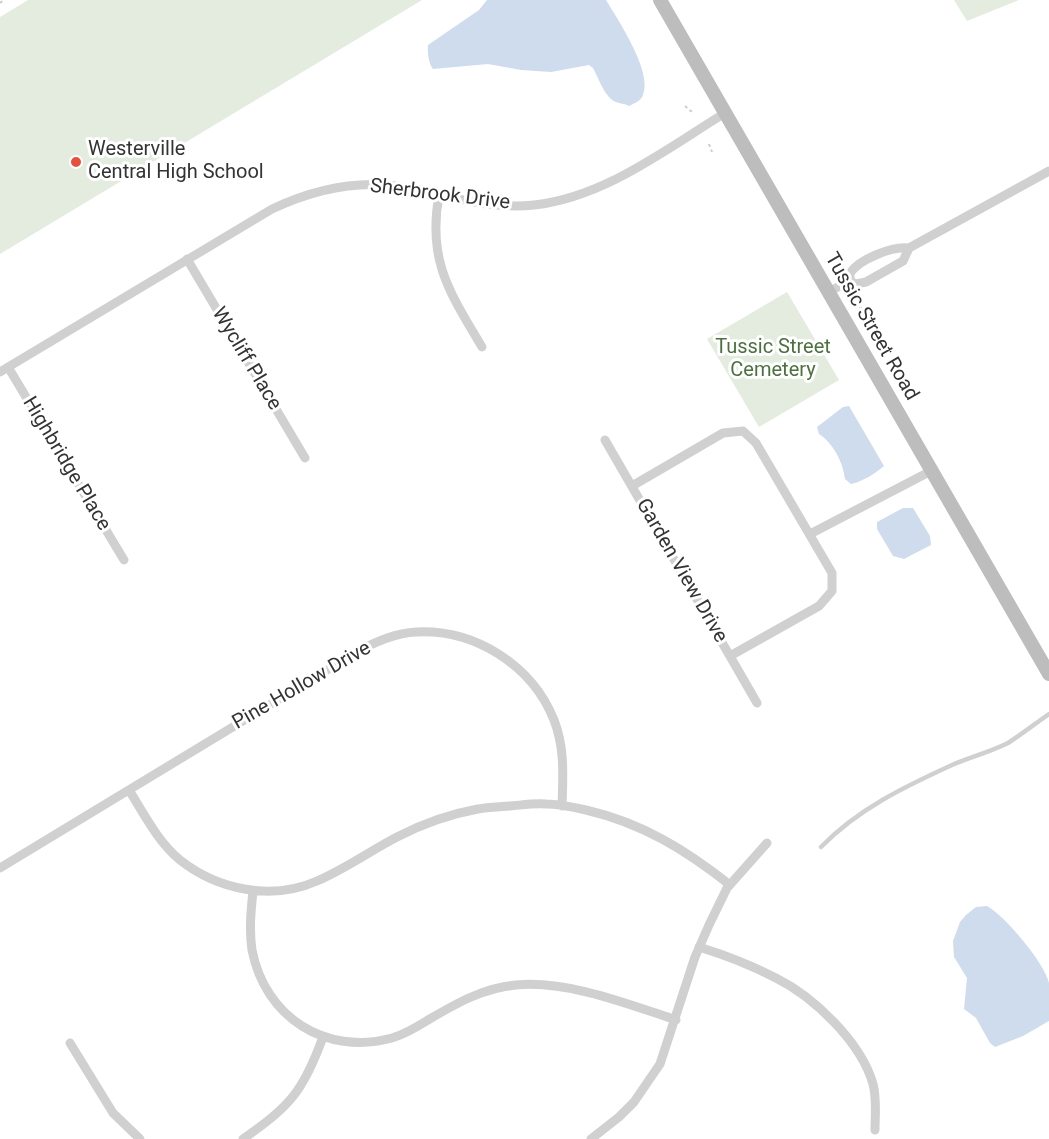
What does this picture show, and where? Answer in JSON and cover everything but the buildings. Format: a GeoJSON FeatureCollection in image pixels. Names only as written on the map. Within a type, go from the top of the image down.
{"type":"FeatureCollection","features":[{"type":"Feature","properties":{"kind":"main road","name":"Tussic Street Road"},"geometry":{"type":"LineString","coordinates":[[660,0],[1049,674]]}},
{"type":"Feature","properties":{"kind":"street","name":"Sherbrook Drive"},"geometry":{"type":"LineString","coordinates":[[4,369],[272,209],[315,192],[336,187],[386,185],[486,204],[532,205],[578,196],[615,180],[725,113]]}},
{"type":"Feature","properties":{"kind":"street"},"geometry":{"type":"LineString","coordinates":[[850,280],[850,273],[855,266],[891,249],[909,248],[1049,171]]}},
{"type":"Feature","properties":{"kind":"street"},"geometry":{"type":"LineString","coordinates":[[439,195],[435,234],[442,273],[450,292],[482,347]]}},
{"type":"Feature","properties":{"kind":"street"},"geometry":{"type":"LineString","coordinates":[[850,280],[856,284],[866,282],[903,261],[909,248]]}},
{"type":"Feature","properties":{"kind":"street","name":"Wycliff Place"},"geometry":{"type":"LineString","coordinates":[[187,259],[305,458]]}},
{"type":"Feature","properties":{"kind":"street"},"geometry":{"type":"LineString","coordinates":[[828,292],[850,280]]}},
{"type":"Feature","properties":{"kind":"street","name":"Highbridge Place"},"geometry":{"type":"LineString","coordinates":[[4,369],[124,560]]}},
{"type":"Feature","properties":{"kind":"street"},"geometry":{"type":"LineString","coordinates":[[632,486],[723,433],[743,431],[756,443],[810,534],[832,573],[832,591],[819,606],[730,656]]}},
{"type":"Feature","properties":{"kind":"street","name":"Garden View Drive"},"geometry":{"type":"LineString","coordinates":[[605,440],[756,703]]}},
{"type":"Feature","properties":{"kind":"street"},"geometry":{"type":"LineString","coordinates":[[810,534],[931,471]]}},
{"type":"Feature","properties":{"kind":"street","name":"Pine Hollow Drive"},"geometry":{"type":"LineString","coordinates":[[0,868],[360,650],[400,634],[436,632],[475,641],[507,659],[536,688],[554,721],[560,743],[563,759],[562,806]]}},
{"type":"Feature","properties":{"kind":"street"},"geometry":{"type":"LineString","coordinates":[[129,790],[151,826],[180,859],[200,873],[223,883],[253,891],[282,890],[301,887],[317,881],[398,836],[435,820],[480,808],[546,804],[597,813],[632,823],[680,848],[730,885]]}},
{"type":"Feature","properties":{"kind":"street"},"geometry":{"type":"LineString","coordinates":[[591,1139],[619,1117],[649,1082],[660,1064],[699,947],[730,885],[767,843]]}},
{"type":"Feature","properties":{"kind":"street"},"geometry":{"type":"LineString","coordinates":[[253,891],[252,948],[262,981],[268,992],[291,1018],[322,1037],[361,1042],[394,1037],[476,993],[516,985],[535,984],[576,990],[676,1020]]}},
{"type":"Feature","properties":{"kind":"street"},"geometry":{"type":"LineString","coordinates":[[699,947],[775,977],[794,988],[826,1014],[849,1040],[873,1083],[876,1100],[874,1130]]}},
{"type":"Feature","properties":{"kind":"street"},"geometry":{"type":"LineString","coordinates":[[243,1139],[277,1115],[288,1104],[308,1073],[322,1037]]}},
{"type":"Feature","properties":{"kind":"street"},"geometry":{"type":"LineString","coordinates":[[70,1044],[113,1113],[140,1139]]}},
{"type":"Feature","properties":{"kind":"lane"},"geometry":{"type":"LineString","coordinates":[[821,848],[836,832],[882,799],[953,765],[993,750],[1049,714]]}},
{"type":"Feature","properties":{"kind":"path"},"geometry":{"type":"LineString","coordinates":[[0,3],[4,0]]}},
{"type":"Feature","properties":{"kind":"path"},"geometry":{"type":"LineString","coordinates":[[685,106],[692,112]]}},
{"type":"Feature","properties":{"kind":"path"},"geometry":{"type":"LineString","coordinates":[[709,144],[712,152]]}},
{"type":"Feature","properties":{"kind":"path"},"geometry":{"type":"LineString","coordinates":[[833,261],[836,258]]}},
{"type":"Feature","properties":{"kind":"green space","name":"Westerville Central High School"},"geometry":{"type":"Polygon","coordinates":[[[28,0],[422,0],[0,254],[0,17],[28,0]]]}},
{"type":"Feature","properties":{"kind":"green space"},"geometry":{"type":"Polygon","coordinates":[[[954,0],[1019,0],[967,21],[954,0]]]}},
{"type":"Feature","properties":{"kind":"green space","name":"Tussic Street Cemetery"},"geometry":{"type":"Polygon","coordinates":[[[787,292],[839,380],[759,427],[707,339],[787,292]]]}},
{"type":"Feature","properties":{"kind":"water"},"geometry":{"type":"Polygon","coordinates":[[[487,0],[606,0],[639,60],[645,85],[642,97],[638,102],[629,106],[613,101],[589,65],[551,72],[488,64],[433,69],[430,64],[428,45],[479,10],[487,0]]]}},
{"type":"Feature","properties":{"kind":"water"},"geometry":{"type":"Polygon","coordinates":[[[849,406],[884,466],[869,477],[851,484],[845,479],[837,454],[829,442],[819,434],[817,427],[843,407],[849,406]]]}},
{"type":"Feature","properties":{"kind":"water"},"geometry":{"type":"Polygon","coordinates":[[[903,508],[913,508],[930,536],[931,545],[904,559],[893,556],[877,529],[877,522],[903,508]]]}},
{"type":"Feature","properties":{"kind":"water"},"geometry":{"type":"Polygon","coordinates":[[[987,906],[1004,919],[1023,940],[1040,964],[1049,983],[1049,1021],[1023,1036],[995,1047],[990,1043],[976,1018],[964,1009],[967,978],[954,957],[953,941],[960,922],[966,915],[976,907],[987,906]]]}},
{"type":"Feature","properties":{"kind":"place","name":"Westerville Central High School"},"geometry":{"type":"Point","coordinates":[76,162]}}]}
